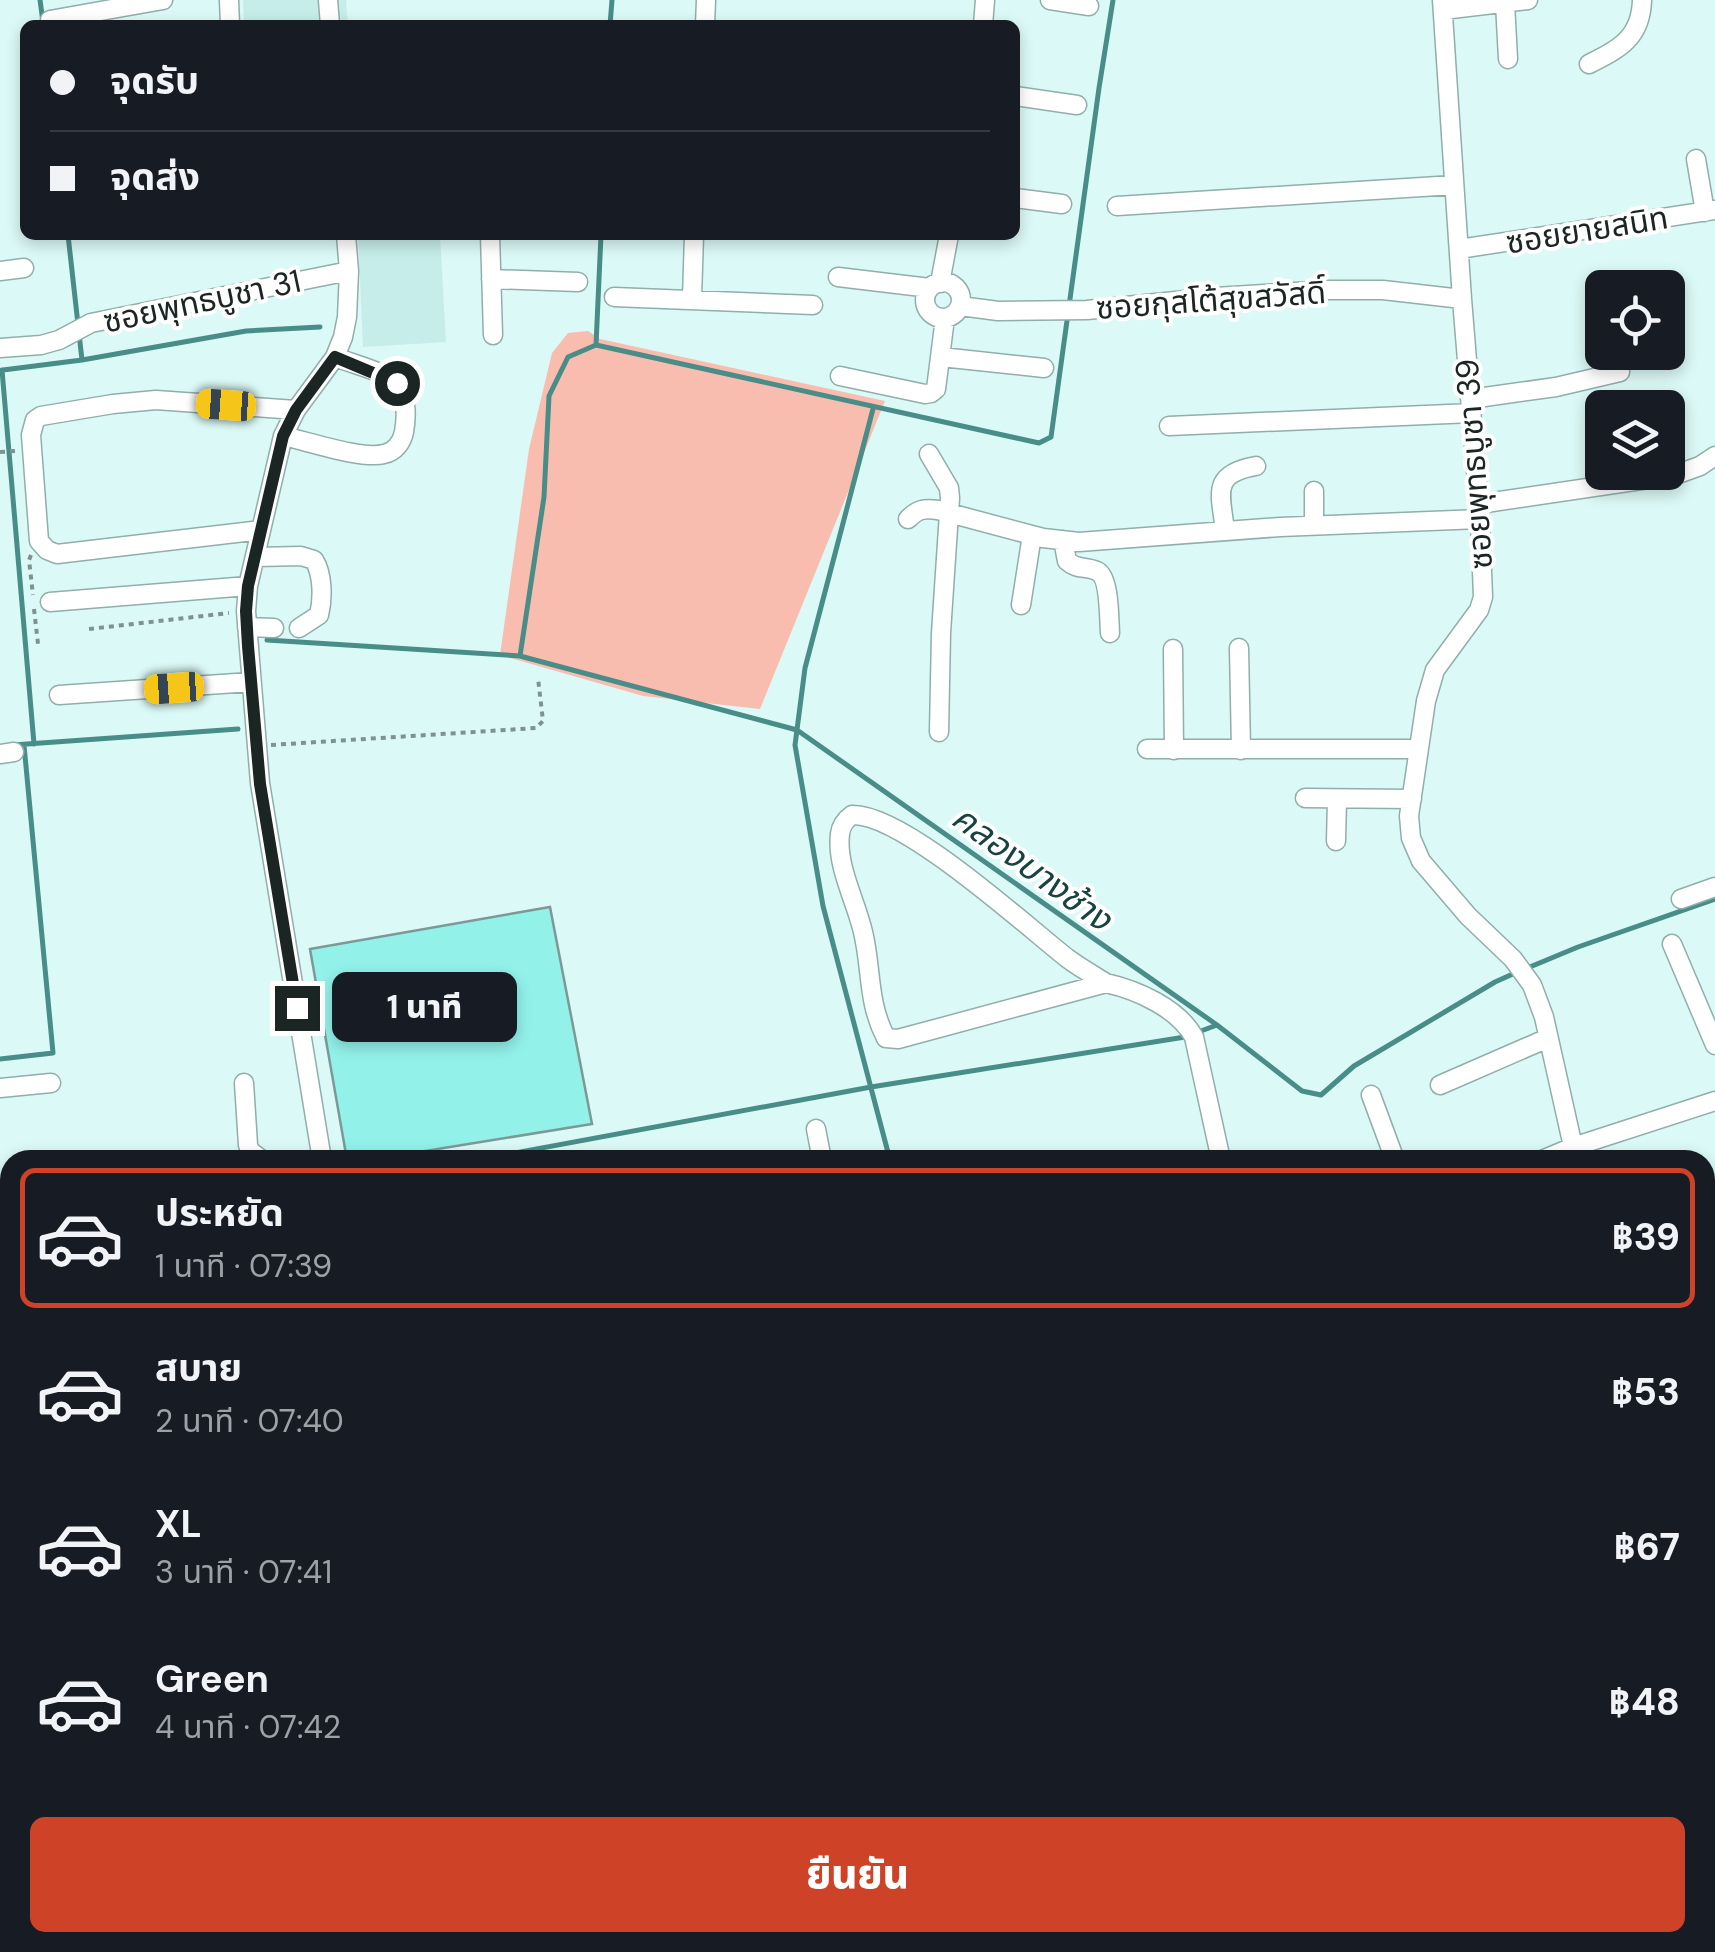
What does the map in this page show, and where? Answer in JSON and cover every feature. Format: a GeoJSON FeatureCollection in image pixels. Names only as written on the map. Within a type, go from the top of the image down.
{"type":"FeatureCollection","features":[{"type":"Feature","properties":{"kind":"street"},"geometry":{"type":"LineString","coordinates":[[50,20],[163,0]]}},
{"type":"Feature","properties":{"kind":"street"},"geometry":{"type":"LineString","coordinates":[[1050,0],[1090,6]]}},
{"type":"Feature","properties":{"kind":"street"},"geometry":{"type":"LineString","coordinates":[[1442,5],[1528,0]]}},
{"type":"Feature","properties":{"kind":"street"},"geometry":{"type":"LineString","coordinates":[[1590,64],[1629,40],[1642,0]]}},
{"type":"Feature","properties":{"kind":"street"},"geometry":{"type":"LineString","coordinates":[[1504,4],[1508,59]]}},
{"type":"Feature","properties":{"kind":"street","name":"ซอยพุทธบูชา 39"},"geometry":{"type":"LineString","coordinates":[[1442,5],[1483,597],[1479,610],[1436,670],[1426,701],[1409,816],[1411,838],[1421,861],[1468,916],[1513,958],[1532,985],[1574,1150]]}},
{"type":"Feature","properties":{"kind":"street"},"geometry":{"type":"LineString","coordinates":[[1020,97],[1076,105]]}},
{"type":"Feature","properties":{"kind":"street"},"geometry":{"type":"LineString","coordinates":[[1696,158],[1710,211]]}},
{"type":"Feature","properties":{"kind":"street"},"geometry":{"type":"LineString","coordinates":[[1117,206],[1454,185]]}},
{"type":"Feature","properties":{"kind":"street"},"geometry":{"type":"LineString","coordinates":[[1020,199],[1062,204]]}},
{"type":"Feature","properties":{"kind":"street","name":"ซอยยายสนิท"},"geometry":{"type":"LineString","coordinates":[[1459,249],[1710,211]]}},
{"type":"Feature","properties":{"kind":"street"},"geometry":{"type":"LineString","coordinates":[[320,1150],[260,784],[247,619],[248,586],[283,436],[296,410],[335,357],[343,337],[349,271],[346,240]]}},
{"type":"Feature","properties":{"kind":"street"},"geometry":{"type":"LineString","coordinates":[[490,240],[493,334]]}},
{"type":"Feature","properties":{"kind":"street"},"geometry":{"type":"LineString","coordinates":[[692,299],[694,240]]}},
{"type":"Feature","properties":{"kind":"street"},"geometry":{"type":"LineString","coordinates":[[948,240],[935,286],[925,302],[938,318],[952,312]]}},
{"type":"Feature","properties":{"kind":"street"},"geometry":{"type":"LineString","coordinates":[[0,271],[24,268]]}},
{"type":"Feature","properties":{"kind":"street","name":"ซอยพุทธบูชา 31"},"geometry":{"type":"LineString","coordinates":[[0,348],[41,346],[91,323],[349,271]]}},
{"type":"Feature","properties":{"kind":"street"},"geometry":{"type":"LineString","coordinates":[[838,277],[952,285],[961,300],[952,312],[936,389],[931,393],[840,376]]}},
{"type":"Feature","properties":{"kind":"street"},"geometry":{"type":"LineString","coordinates":[[491,280],[578,282]]}},
{"type":"Feature","properties":{"kind":"street","name":"ซอยกุสโต้สุขสวัสดิ์"},"geometry":{"type":"LineString","coordinates":[[952,312],[1086,310],[1327,290],[1383,290],[1462,299]]}},
{"type":"Feature","properties":{"kind":"street"},"geometry":{"type":"LineString","coordinates":[[614,297],[813,305]]}},
{"type":"Feature","properties":{"kind":"street"},"geometry":{"type":"LineString","coordinates":[[283,436],[365,455],[383,455],[395,449],[403,438],[406,404],[397,383],[335,357]]}},
{"type":"Feature","properties":{"kind":"street"},"geometry":{"type":"LineString","coordinates":[[941,357],[1044,368]]}},
{"type":"Feature","properties":{"kind":"street"},"geometry":{"type":"LineString","coordinates":[[1169,426],[1471,406],[1620,372]]}},
{"type":"Feature","properties":{"kind":"street"},"geometry":{"type":"LineString","coordinates":[[261,530],[57,554],[47,550],[39,541],[31,434],[35,420],[113,404],[156,400],[296,410]]}},
{"type":"Feature","properties":{"kind":"street"},"geometry":{"type":"LineString","coordinates":[[929,454],[949,488],[950,513],[939,732]]}},
{"type":"Feature","properties":{"kind":"street"},"geometry":{"type":"LineString","coordinates":[[908,520],[922,509],[1079,542],[1314,526],[1480,512],[1675,474],[1715,456]]}},
{"type":"Feature","properties":{"kind":"street"},"geometry":{"type":"LineString","coordinates":[[1226,531],[1222,484],[1237,469],[1256,466]]}},
{"type":"Feature","properties":{"kind":"street"},"geometry":{"type":"LineString","coordinates":[[1314,491],[1314,526]]}},
{"type":"Feature","properties":{"kind":"street"},"geometry":{"type":"LineString","coordinates":[[1021,605],[1032,535]]}},
{"type":"Feature","properties":{"kind":"street"},"geometry":{"type":"LineString","coordinates":[[1063,540],[1066,561],[1072,566],[1099,571],[1103,576],[1110,633]]}},
{"type":"Feature","properties":{"kind":"street"},"geometry":{"type":"LineString","coordinates":[[256,557],[301,556],[314,560],[319,568],[319,615],[299,628]]}},
{"type":"Feature","properties":{"kind":"street"},"geometry":{"type":"LineString","coordinates":[[50,602],[248,586]]}},
{"type":"Feature","properties":{"kind":"street"},"geometry":{"type":"LineString","coordinates":[[247,619],[274,628]]}},
{"type":"Feature","properties":{"kind":"street"},"geometry":{"type":"LineString","coordinates":[[1239,648],[1241,750]]}},
{"type":"Feature","properties":{"kind":"street"},"geometry":{"type":"LineString","coordinates":[[1173,649],[1174,750]]}},
{"type":"Feature","properties":{"kind":"street"},"geometry":{"type":"LineString","coordinates":[[59,695],[251,682]]}},
{"type":"Feature","properties":{"kind":"street"},"geometry":{"type":"LineString","coordinates":[[1147,749],[1418,749]]}},
{"type":"Feature","properties":{"kind":"street"},"geometry":{"type":"LineString","coordinates":[[1306,798],[1412,799]]}},
{"type":"Feature","properties":{"kind":"street"},"geometry":{"type":"LineString","coordinates":[[1336,842],[1337,800]]}},
{"type":"Feature","properties":{"kind":"street"},"geometry":{"type":"LineString","coordinates":[[1106,982],[898,1039],[886,1038],[874,1010],[864,933],[845,875],[840,836],[844,821],[852,815],[873,817],[988,892],[1071,961],[1176,1014],[1190,1030],[1219,1150]]}},
{"type":"Feature","properties":{"kind":"street"},"geometry":{"type":"LineString","coordinates":[[1681,899],[1715,887]]}},
{"type":"Feature","properties":{"kind":"street"},"geometry":{"type":"LineString","coordinates":[[1672,944],[1715,1044]]}},
{"type":"Feature","properties":{"kind":"street"},"geometry":{"type":"LineString","coordinates":[[1440,1085],[1548,1038]]}},
{"type":"Feature","properties":{"kind":"street"},"geometry":{"type":"LineString","coordinates":[[244,1083],[250,1150]]}},
{"type":"Feature","properties":{"kind":"street"},"geometry":{"type":"LineString","coordinates":[[0,1088],[51,1084]]}},
{"type":"Feature","properties":{"kind":"street"},"geometry":{"type":"LineString","coordinates":[[1371,1095],[1391,1150]]}},
{"type":"Feature","properties":{"kind":"street"},"geometry":{"type":"LineString","coordinates":[[1583,1150],[1715,1101]]}},
{"type":"Feature","properties":{"kind":"street"},"geometry":{"type":"LineString","coordinates":[[816,1129],[820,1150]]}},
{"type":"Feature","properties":{"kind":"path"},"geometry":{"type":"LineString","coordinates":[[0,452],[15,451]]}},
{"type":"Feature","properties":{"kind":"path"},"geometry":{"type":"LineString","coordinates":[[38,644],[29,560],[39,541]]}},
{"type":"Feature","properties":{"kind":"path"},"geometry":{"type":"LineString","coordinates":[[90,629],[247,619]]}},
{"type":"Feature","properties":{"kind":"path"},"geometry":{"type":"LineString","coordinates":[[257,746],[536,728],[543,721],[538,678]]}},
{"type":"Feature","properties":{"kind":"shaded area"},"geometry":{"type":"Polygon","coordinates":[[[243,0],[346,0],[348,20],[244,20],[243,0]]]}},
{"type":"Feature","properties":{"kind":"shaded area"},"geometry":{"type":"Polygon","coordinates":[[[358,240],[440,240],[446,342],[363,347],[358,240]]]}},
{"type":"Feature","properties":{"kind":"shaded area"},"geometry":{"type":"Polygon","coordinates":[[[588,331],[600,339],[885,401],[760,709],[643,696],[500,655],[529,449],[552,353],[568,333],[588,331]]]}},
{"type":"Feature","properties":{"kind":"building"},"geometry":{"type":"Polygon","coordinates":[[[550,907],[592,1124],[432,1150],[345,1150],[310,949],[550,907]]]}},
{"type":"Feature","properties":{"kind":"waterway"},"geometry":{"type":"LineString","coordinates":[[40,0],[43,20]]}},
{"type":"Feature","properties":{"kind":"waterway"},"geometry":{"type":"LineString","coordinates":[[610,20],[612,0]]}},
{"type":"Feature","properties":{"kind":"waterway"},"geometry":{"type":"LineString","coordinates":[[596,345],[1039,443],[1051,437],[1113,0]]}},
{"type":"Feature","properties":{"kind":"waterway"},"geometry":{"type":"LineString","coordinates":[[69,240],[82,360]]}},
{"type":"Feature","properties":{"kind":"waterway"},"geometry":{"type":"LineString","coordinates":[[520,656],[544,497],[549,396],[568,357],[596,345],[601,240]]}},
{"type":"Feature","properties":{"kind":"waterway"},"geometry":{"type":"LineString","coordinates":[[3,370],[246,331],[320,327]]}},
{"type":"Feature","properties":{"kind":"waterway"},"geometry":{"type":"LineString","coordinates":[[2,370],[34,744]]}},
{"type":"Feature","properties":{"kind":"waterway"},"geometry":{"type":"LineString","coordinates":[[873,409],[805,668],[795,745],[823,906],[887,1150]]}},
{"type":"Feature","properties":{"kind":"waterway","name":"คลองบางช้าง"},"geometry":{"type":"LineString","coordinates":[[267,640],[520,656],[797,730],[1217,1025],[1302,1091],[1321,1095],[1354,1066],[1515,973]]}},
{"type":"Feature","properties":{"kind":"waterway"},"geometry":{"type":"LineString","coordinates":[[13,745],[238,729]]}},
{"type":"Feature","properties":{"kind":"waterway"},"geometry":{"type":"LineString","coordinates":[[0,1059],[53,1053],[24,745]]}},
{"type":"Feature","properties":{"kind":"waterway","name":"คลองบางช้าง"},"geometry":{"type":"LineString","coordinates":[[1525,969],[1715,899]]}},
{"type":"Feature","properties":{"kind":"waterway"},"geometry":{"type":"LineString","coordinates":[[531,1150],[871,1087],[1185,1037],[1217,1025]]}},
{"type":"Feature","properties":{"kind":"route"},"geometry":{"type":"LineString","coordinates":[[297,1008],[260,784],[248,646],[248,586],[283,436],[296,410],[335,357],[397,383]]}}]}
